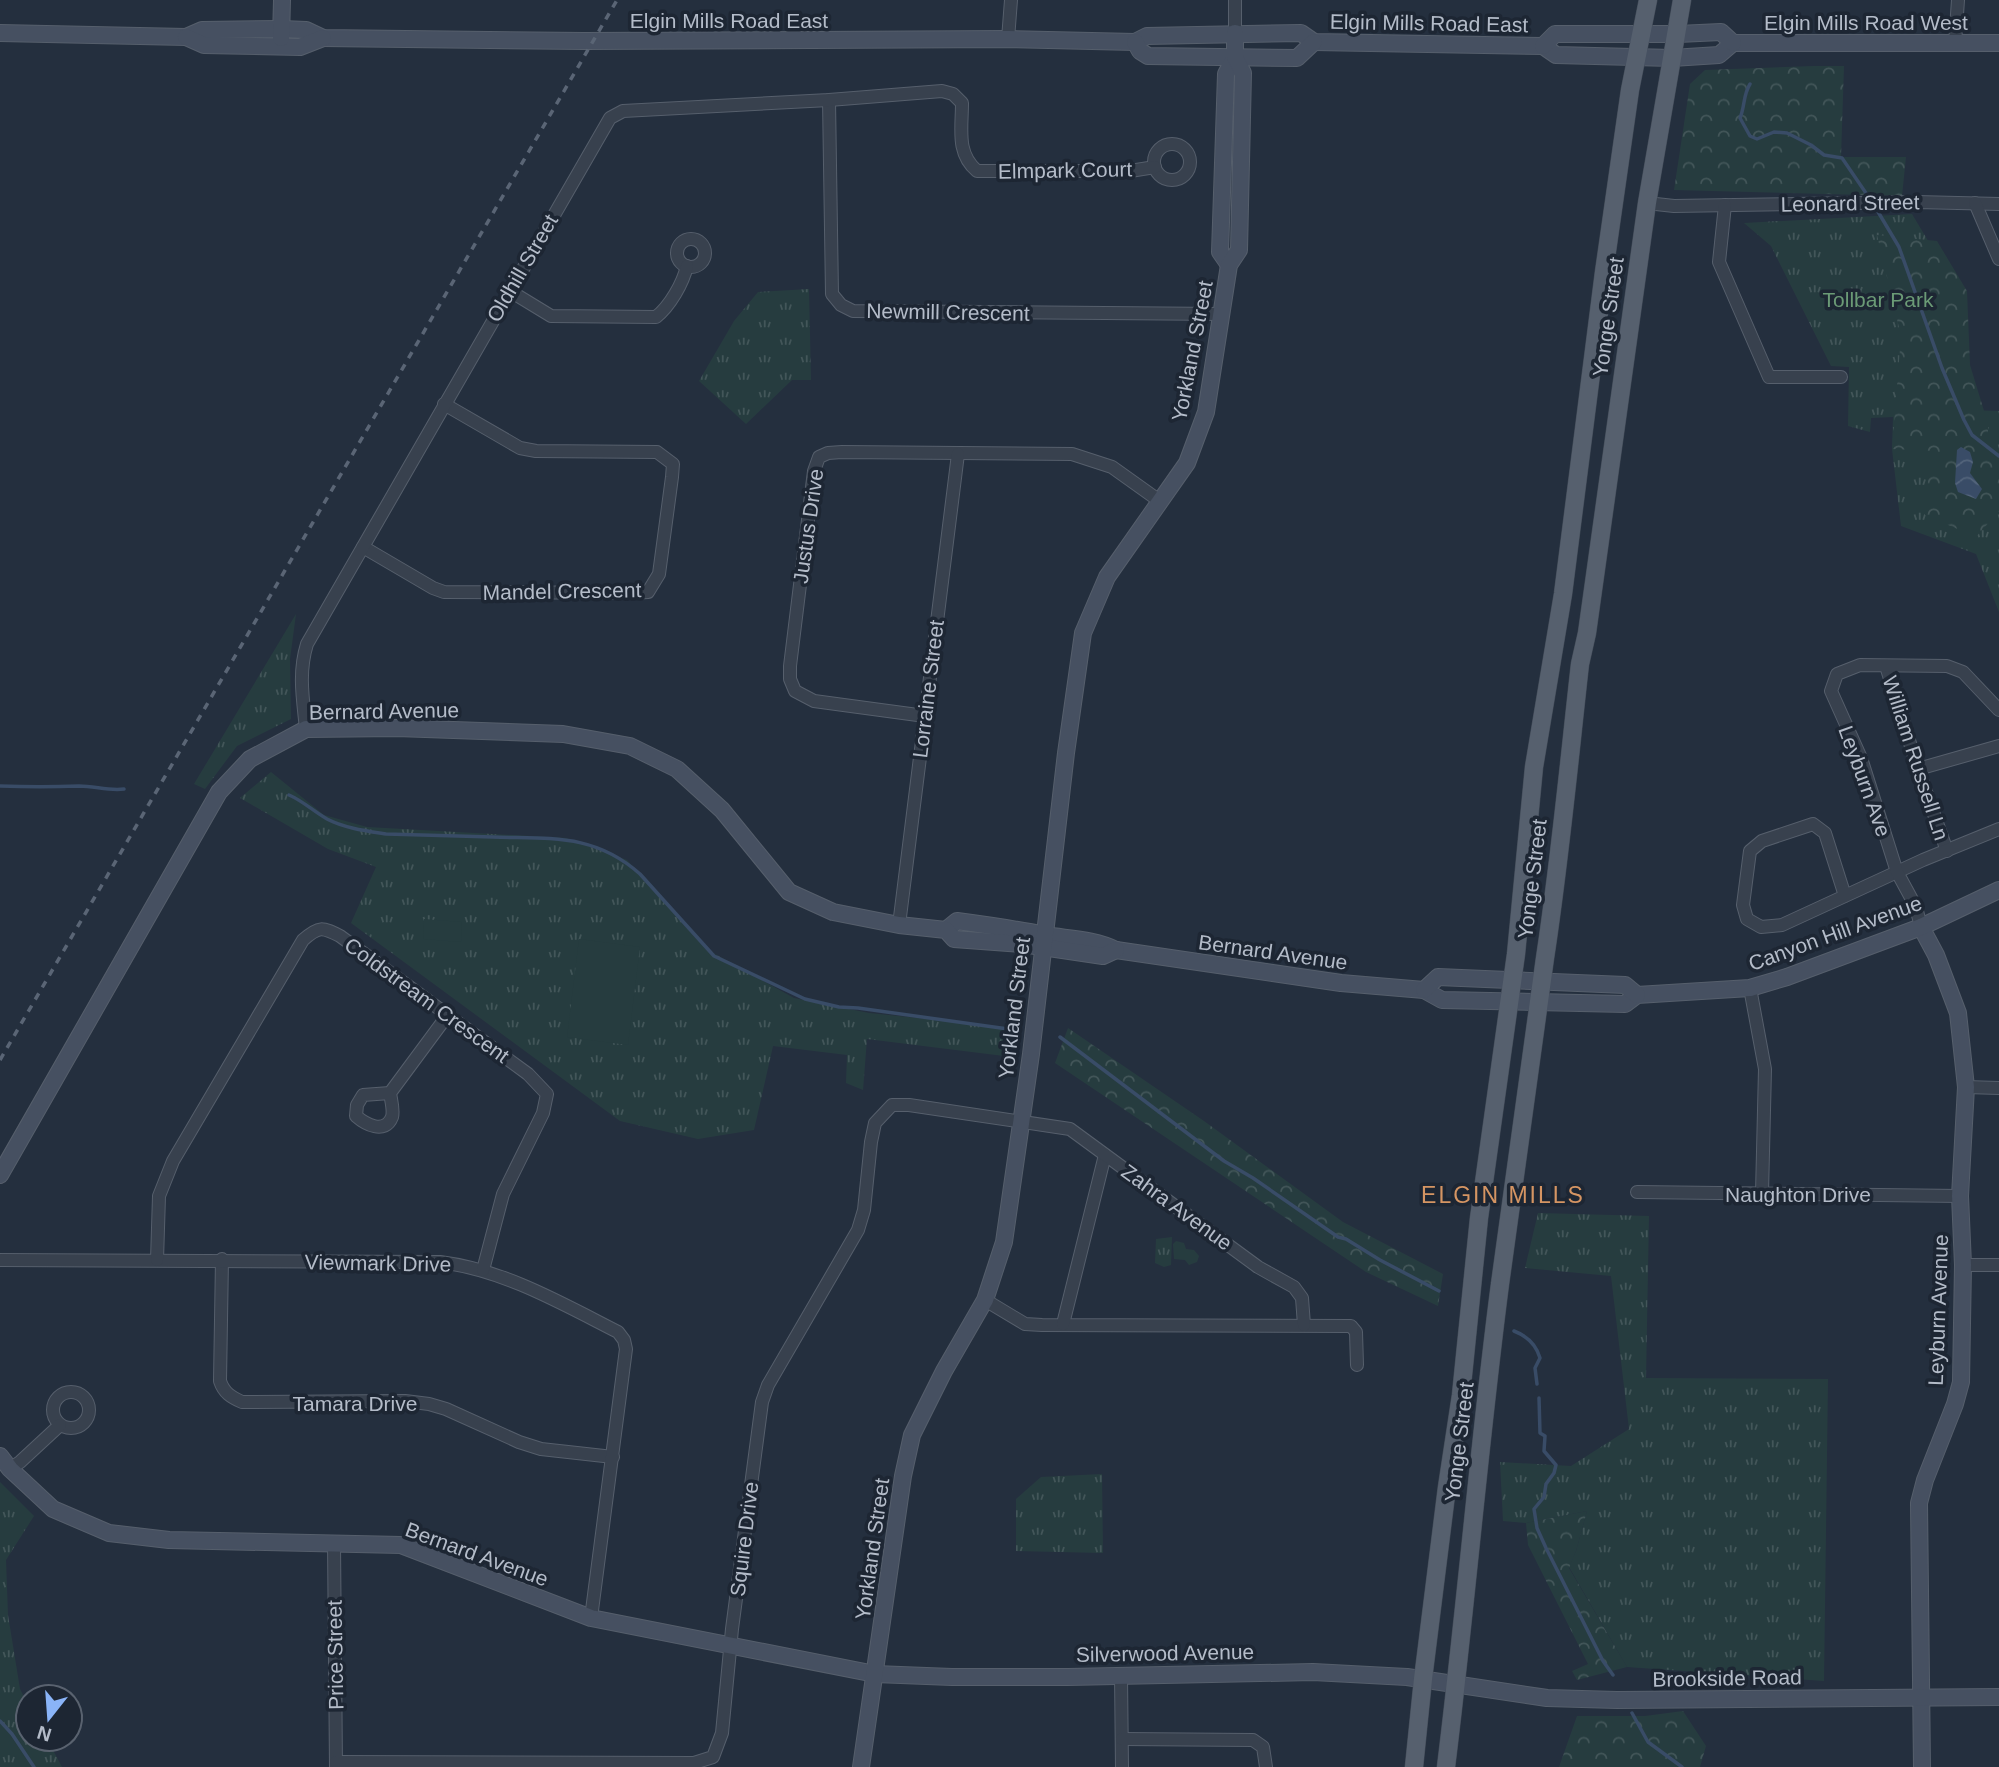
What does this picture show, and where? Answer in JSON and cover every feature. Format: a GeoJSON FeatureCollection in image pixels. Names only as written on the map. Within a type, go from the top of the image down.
{"type":"FeatureCollection","features":[{"type":"Feature","properties":{"kind":"main road","name":"Yonge Street"},"geometry":{"type":"LineString","coordinates":[[1414,1767],[1447,1487],[1461,1395],[1479,1218],[1512,981],[1534,767],[1563,594],[1604,272],[1636,57],[1648,0]]}},
{"type":"Feature","properties":{"kind":"main road","name":"Yonge Street"},"geometry":{"type":"LineString","coordinates":[[1446,1767],[1500,1284],[1539,1003],[1580,664],[1608,488],[1647,203],[1682,0]]}},
{"type":"Feature","properties":{"kind":"street"},"geometry":{"type":"LineString","coordinates":[[280,47],[282,0]]}},
{"type":"Feature","properties":{"kind":"street"},"geometry":{"type":"LineString","coordinates":[[1008,39],[1011,0]]}},
{"type":"Feature","properties":{"kind":"street"},"geometry":{"type":"LineString","coordinates":[[1235,0],[1235,33]]}},
{"type":"Feature","properties":{"kind":"street"},"geometry":{"type":"LineString","coordinates":[[1955,43],[1958,0]]}},
{"type":"Feature","properties":{"kind":"street","name":"Elgin Mills Road East"},"geometry":{"type":"LineString","coordinates":[[186,37],[202,30],[282,29],[306,30],[323,38]]}},
{"type":"Feature","properties":{"kind":"street","name":"Elgin Mills Road West"},"geometry":{"type":"LineString","coordinates":[[1678,34],[1721,32],[1733,43]]}},
{"type":"Feature","properties":{"kind":"street","name":"Elgin Mills Road East"},"geometry":{"type":"LineString","coordinates":[[0,33],[186,37],[204,45],[280,47],[300,47],[323,38],[584,41],[1008,39],[1135,42],[1147,36],[1301,33],[1314,42],[1543,46],[1556,55],[1636,57]]}},
{"type":"Feature","properties":{"kind":"street","name":"Yorkland Street"},"geometry":{"type":"LineString","coordinates":[[861,1767],[903,1476],[912,1435],[944,1371],[985,1300],[1004,1242],[1031,1054],[1083,634],[1107,577],[1187,464],[1206,412],[1229,265],[1220,252],[1226,74],[1236,57],[1235,33]]}},
{"type":"Feature","properties":{"kind":"street","name":"Elgin Mills Road East"},"geometry":{"type":"LineString","coordinates":[[1543,46],[1555,34],[1678,34]]}},
{"type":"Feature","properties":{"kind":"street","name":"Elgin Mills Road East"},"geometry":{"type":"LineString","coordinates":[[1135,42],[1140,51],[1148,56],[1297,58],[1314,42]]}},
{"type":"Feature","properties":{"kind":"street","name":"Elgin Mills Road West"},"geometry":{"type":"LineString","coordinates":[[1636,57],[1719,55],[1733,43],[1999,43]]}},
{"type":"Feature","properties":{"kind":"street","name":"Oldhill Street"},"geometry":{"type":"LineString","coordinates":[[306,729],[300,676],[307,644],[610,118],[623,111],[942,91],[953,94]]}},
{"type":"Feature","properties":{"kind":"street","name":"Elmpark Court"},"geometry":{"type":"LineString","coordinates":[[953,94],[962,103],[962,152],[967,163],[977,171],[1130,172],[1155,167]]}},
{"type":"Feature","properties":{"kind":"street","name":"Newmill Crescent"},"geometry":{"type":"LineString","coordinates":[[829,100],[832,294],[841,305],[853,311],[1223,314]]}},
{"type":"Feature","properties":{"kind":"street","name":"Leonard Street"},"geometry":{"type":"LineString","coordinates":[[1647,203],[1674,206],[1999,204]]}},
{"type":"Feature","properties":{"kind":"street"},"geometry":{"type":"LineString","coordinates":[[1975,203],[1999,259]]}},
{"type":"Feature","properties":{"kind":"street"},"geometry":{"type":"LineString","coordinates":[[1725,205],[1719,262],[1769,377],[1841,377]]}},
{"type":"Feature","properties":{"kind":"street"},"geometry":{"type":"LineString","coordinates":[[510,291],[551,316],[656,317],[666,310],[687,266]]}},
{"type":"Feature","properties":{"kind":"street","name":"Mandel Crescent"},"geometry":{"type":"LineString","coordinates":[[363,547],[444,592],[631,593],[648,592],[653,587],[659,574],[672,477],[673,464],[665,456],[657,452],[536,451],[520,448],[444,404]]}},
{"type":"Feature","properties":{"kind":"street","name":"Justus Drive"},"geometry":{"type":"LineString","coordinates":[[925,716],[805,698],[795,691],[790,679],[814,471],[819,457],[842,452],[1072,454],[1112,467],[1160,502]]}},
{"type":"Feature","properties":{"kind":"street","name":"Lorraine Street"},"geometry":{"type":"LineString","coordinates":[[899,925],[957,454]]}},
{"type":"Feature","properties":{"kind":"street","name":"Leyburn Ave"},"geometry":{"type":"LineString","coordinates":[[1886,666],[1860,665],[1837,674],[1831,691],[1861,758],[1896,872],[1916,907],[1921,927]]}},
{"type":"Feature","properties":{"kind":"street"},"geometry":{"type":"LineString","coordinates":[[1886,666],[1947,666],[1963,672],[1999,710]]}},
{"type":"Feature","properties":{"kind":"street","name":"William Russell Ln"},"geometry":{"type":"LineString","coordinates":[[1886,666],[1947,851]]}},
{"type":"Feature","properties":{"kind":"street","name":"Bernard Avenue"},"geometry":{"type":"LineString","coordinates":[[0,1175],[219,792],[250,759],[306,729],[397,728],[563,734],[631,746],[677,769],[722,810],[789,892],[833,912],[899,925],[946,929],[957,921],[1024,929],[1043,941],[1101,943],[1116,950],[1341,983],[1424,989],[1443,1000],[1508,1003]]}},
{"type":"Feature","properties":{"kind":"street"},"geometry":{"type":"LineString","coordinates":[[1918,769],[1999,746]]}},
{"type":"Feature","properties":{"kind":"street"},"geometry":{"type":"LineString","coordinates":[[1845,896],[1825,833],[1814,824],[1762,841],[1751,851],[1743,905],[1747,919],[1762,927],[1782,925],[1845,896],[1896,872],[1999,829]]}},
{"type":"Feature","properties":{"kind":"street","name":"Canyon Hill Avenue"},"geometry":{"type":"LineString","coordinates":[[1508,1003],[1625,1004],[1637,995],[1750,988],[1921,927],[1999,890]]}},
{"type":"Feature","properties":{"kind":"street","name":"Leyburn Avenue"},"geometry":{"type":"LineString","coordinates":[[1921,927],[1936,955],[1958,1013],[1966,1087],[1960,1196],[1963,1265],[1961,1382],[1919,1503],[1922,1767]]}},
{"type":"Feature","properties":{"kind":"street","name":"Coldstream Crescent"},"geometry":{"type":"LineString","coordinates":[[157,1260],[159,1196],[173,1161],[292,957],[303,940],[320,928],[340,936],[528,1074],[547,1094],[543,1114],[503,1194],[483,1270]]}},
{"type":"Feature","properties":{"kind":"street","name":"Bernard Avenue"},"geometry":{"type":"LineString","coordinates":[[1424,989],[1438,977],[1541,982]]}},
{"type":"Feature","properties":{"kind":"street","name":"Canyon Hill Avenue"},"geometry":{"type":"LineString","coordinates":[[1541,982],[1625,985],[1637,995]]}},
{"type":"Feature","properties":{"kind":"street"},"geometry":{"type":"LineString","coordinates":[[1750,988],[1765,1069],[1762,1193]]}},
{"type":"Feature","properties":{"kind":"street"},"geometry":{"type":"LineString","coordinates":[[390,1093],[447,1016]]}},
{"type":"Feature","properties":{"kind":"street"},"geometry":{"type":"LineString","coordinates":[[1966,1087],[1999,1088]]}},
{"type":"Feature","properties":{"kind":"street","name":"Squire Drive"},"geometry":{"type":"LineString","coordinates":[[336,1765],[684,1763],[713,1757],[722,1733],[730,1647],[762,1402],[768,1385],[858,1230],[864,1210],[875,1123],[892,1105],[1021,1121]]}},
{"type":"Feature","properties":{"kind":"street","name":"Zahra Avenue"},"geometry":{"type":"LineString","coordinates":[[1021,1121],[1070,1129],[1258,1267],[1294,1287],[1302,1298],[1304,1325]]}},
{"type":"Feature","properties":{"kind":"street"},"geometry":{"type":"LineString","coordinates":[[1062,1324],[1105,1155]]}},
{"type":"Feature","properties":{"kind":"street","name":"Naughton Drive"},"geometry":{"type":"LineString","coordinates":[[1637,1192],[1960,1196]]}},
{"type":"Feature","properties":{"kind":"street","name":"Tamara Drive"},"geometry":{"type":"LineString","coordinates":[[222,1259],[220,1381],[224,1391],[232,1397],[242,1402],[405,1401],[429,1404],[541,1449],[613,1457]]}},
{"type":"Feature","properties":{"kind":"street","name":"Viewmark Drive"},"geometry":{"type":"LineString","coordinates":[[0,1260],[440,1262],[483,1270],[527,1287],[618,1332],[626,1349],[591,1618]]}},
{"type":"Feature","properties":{"kind":"street"},"geometry":{"type":"LineString","coordinates":[[1963,1265],[1999,1265]]}},
{"type":"Feature","properties":{"kind":"street"},"geometry":{"type":"LineString","coordinates":[[985,1300],[1025,1324],[1351,1326],[1356,1332],[1357,1365]]}},
{"type":"Feature","properties":{"kind":"street"},"geometry":{"type":"LineString","coordinates":[[5,1462],[60,1425]]}},
{"type":"Feature","properties":{"kind":"street","name":"Bernard Avenue"},"geometry":{"type":"LineString","coordinates":[[5,1462],[52,1508],[109,1533],[169,1540],[401,1545],[591,1618],[875,1674]]}},
{"type":"Feature","properties":{"kind":"street","name":"Price Street"},"geometry":{"type":"LineString","coordinates":[[334,1543],[336,1765]]}},
{"type":"Feature","properties":{"kind":"street","name":"Silverwood Avenue"},"geometry":{"type":"LineString","coordinates":[[875,1674],[952,1677],[1121,1676],[1275,1671],[1423,1679],[1456,1684]]}},
{"type":"Feature","properties":{"kind":"street"},"geometry":{"type":"LineString","coordinates":[[1121,1676],[1122,1767]]}},
{"type":"Feature","properties":{"kind":"street","name":"Brookside Road"},"geometry":{"type":"LineString","coordinates":[[1456,1684],[1547,1698],[1617,1700],[1999,1697]]}},
{"type":"Feature","properties":{"kind":"street"},"geometry":{"type":"LineString","coordinates":[[1122,1740],[1253,1740],[1263,1747],[1266,1767]]}},
{"type":"Feature","properties":{"kind":"green space"},"geometry":{"type":"Polygon","coordinates":[[[1844,66],[1841,157],[1906,157],[1902,196],[1674,190],[1690,84],[1705,70],[1844,66]]]}},
{"type":"Feature","properties":{"kind":"green space","name":"Tollbar Park"},"geometry":{"type":"Polygon","coordinates":[[[1912,214],[1957,289],[1968,410],[1999,411],[1999,612],[1976,554],[1901,526],[1892,449],[1893,417],[1871,418],[1870,432],[1848,426],[1849,367],[1831,366],[1771,246],[1744,223],[1912,214]]]}},
{"type":"Feature","properties":{"kind":"green space"},"geometry":{"type":"Polygon","coordinates":[[[1877,235],[1937,241],[1967,291],[1970,365],[1988,424],[1988,450],[1999,471],[1999,511],[1976,537],[1925,515],[1929,468],[1935,451],[1892,449],[1901,336],[1877,235]]]}},
{"type":"Feature","properties":{"kind":"green space"},"geometry":{"type":"Polygon","coordinates":[[[809,289],[811,380],[792,380],[746,424],[699,381],[734,321],[758,292],[809,289]]]}},
{"type":"Feature","properties":{"kind":"green space"},"geometry":{"type":"Polygon","coordinates":[[[296,614],[290,659],[291,719],[237,746],[205,789],[194,784],[296,614]]]}},
{"type":"Feature","properties":{"kind":"green space"},"geometry":{"type":"Polygon","coordinates":[[[271,772],[324,815],[367,827],[566,838],[627,860],[706,949],[794,998],[869,1013],[1006,1027],[1004,1056],[867,1039],[863,1090],[846,1083],[847,1055],[773,1046],[754,1130],[698,1139],[620,1121],[351,923],[376,867],[328,849],[240,798],[271,772]]]}},
{"type":"Feature","properties":{"kind":"green space"},"geometry":{"type":"Polygon","coordinates":[[[424,919],[462,922],[461,942],[423,939],[424,919]]]}},
{"type":"Feature","properties":{"kind":"green space"},"geometry":{"type":"Polygon","coordinates":[[[579,939],[640,947],[628,1045],[567,1037],[579,939]]]}},
{"type":"Feature","properties":{"kind":"green space"},"geometry":{"type":"Polygon","coordinates":[[[1068,1028],[1204,1121],[1343,1222],[1443,1274],[1438,1306],[1366,1272],[1055,1063],[1068,1028]]]}},
{"type":"Feature","properties":{"kind":"green space"},"geometry":{"type":"Polygon","coordinates":[[[1538,1213],[1649,1216],[1646,1378],[1828,1379],[1824,1681],[1627,1667],[1569,1567],[1587,1511],[1526,1523],[1503,1521],[1500,1462],[1571,1466],[1629,1429],[1611,1276],[1525,1268],[1538,1213]]]}},
{"type":"Feature","properties":{"kind":"green space"},"geometry":{"type":"Polygon","coordinates":[[[1172,1237],[1171,1265],[1164,1267],[1155,1263],[1156,1239],[1172,1237]]]}},
{"type":"Feature","properties":{"kind":"green space"},"geometry":{"type":"Polygon","coordinates":[[[1176,1241],[1184,1243],[1186,1249],[1194,1250],[1199,1256],[1197,1262],[1189,1265],[1185,1260],[1174,1259],[1173,1244],[1176,1241]]]}},
{"type":"Feature","properties":{"kind":"green space"},"geometry":{"type":"Polygon","coordinates":[[[1102,1474],[1103,1553],[1016,1551],[1016,1499],[1041,1477],[1102,1474]]]}},
{"type":"Feature","properties":{"kind":"green space"},"geometry":{"type":"Polygon","coordinates":[[[0,1482],[34,1516],[6,1560],[8,1615],[19,1683],[14,1683],[14,1753],[54,1753],[62,1767],[0,1767],[0,1482]]]}},
{"type":"Feature","properties":{"kind":"green space"},"geometry":{"type":"Polygon","coordinates":[[[1587,1511],[1569,1568],[1627,1667],[1577,1680],[1572,1671],[1588,1664],[1528,1545],[1526,1523],[1587,1511]]]}},
{"type":"Feature","properties":{"kind":"green space"},"geometry":{"type":"Polygon","coordinates":[[[1683,1711],[1706,1746],[1700,1767],[1559,1767],[1577,1716],[1645,1716],[1683,1711]]]}},
{"type":"Feature","properties":{"kind":"water"},"geometry":{"type":"Polygon","coordinates":[[[1961,447],[1970,452],[1973,462],[1970,473],[1982,489],[1976,499],[1958,492],[1955,483],[1957,450],[1961,447]]]}},
{"type":"Feature","properties":{"kind":"waterway"},"geometry":{"type":"LineString","coordinates":[[1750,84],[1740,118],[1750,136],[1757,139],[1774,132],[1787,133],[1824,155],[1842,158],[1870,199]]}},
{"type":"Feature","properties":{"kind":"waterway"},"geometry":{"type":"LineString","coordinates":[[1874,205],[1899,247],[1942,368],[1964,420],[1972,435],[1999,456]]}},
{"type":"Feature","properties":{"kind":"waterway"},"geometry":{"type":"LineString","coordinates":[[0,786],[124,789]]}},
{"type":"Feature","properties":{"kind":"waterway"},"geometry":{"type":"LineString","coordinates":[[289,795],[334,822],[371,832],[552,839],[588,845],[606,851],[640,874],[714,956],[805,999],[839,1007],[1008,1029]]}},
{"type":"Feature","properties":{"kind":"waterway"},"geometry":{"type":"LineString","coordinates":[[1060,1037],[1224,1161],[1338,1237],[1439,1291]]}},
{"type":"Feature","properties":{"kind":"waterway"},"geometry":{"type":"LineString","coordinates":[[1514,1331],[1530,1341],[1538,1353],[1540,1358],[1535,1368],[1537,1384]]}},
{"type":"Feature","properties":{"kind":"waterway"},"geometry":{"type":"LineString","coordinates":[[1539,1398],[1540,1433],[1545,1436],[1544,1451],[1556,1465],[1546,1484],[1544,1497],[1534,1509],[1537,1528],[1603,1661],[1613,1675]]}},
{"type":"Feature","properties":{"kind":"waterway"},"geometry":{"type":"LineString","coordinates":[[1632,1713],[1648,1742],[1682,1767]]}},
{"type":"Feature","properties":{"kind":"waterway"},"geometry":{"type":"LineString","coordinates":[[0,1721],[34,1767]]}},
{"type":"Feature","properties":{"kind":"railway"},"geometry":{"type":"LineString","coordinates":[[0,1060],[617,0]]}},
{"type":"Feature","properties":{"kind":"district","name":"ELGIN MILLS"},"geometry":{"type":"Point","coordinates":[1503,1195]}}]}
